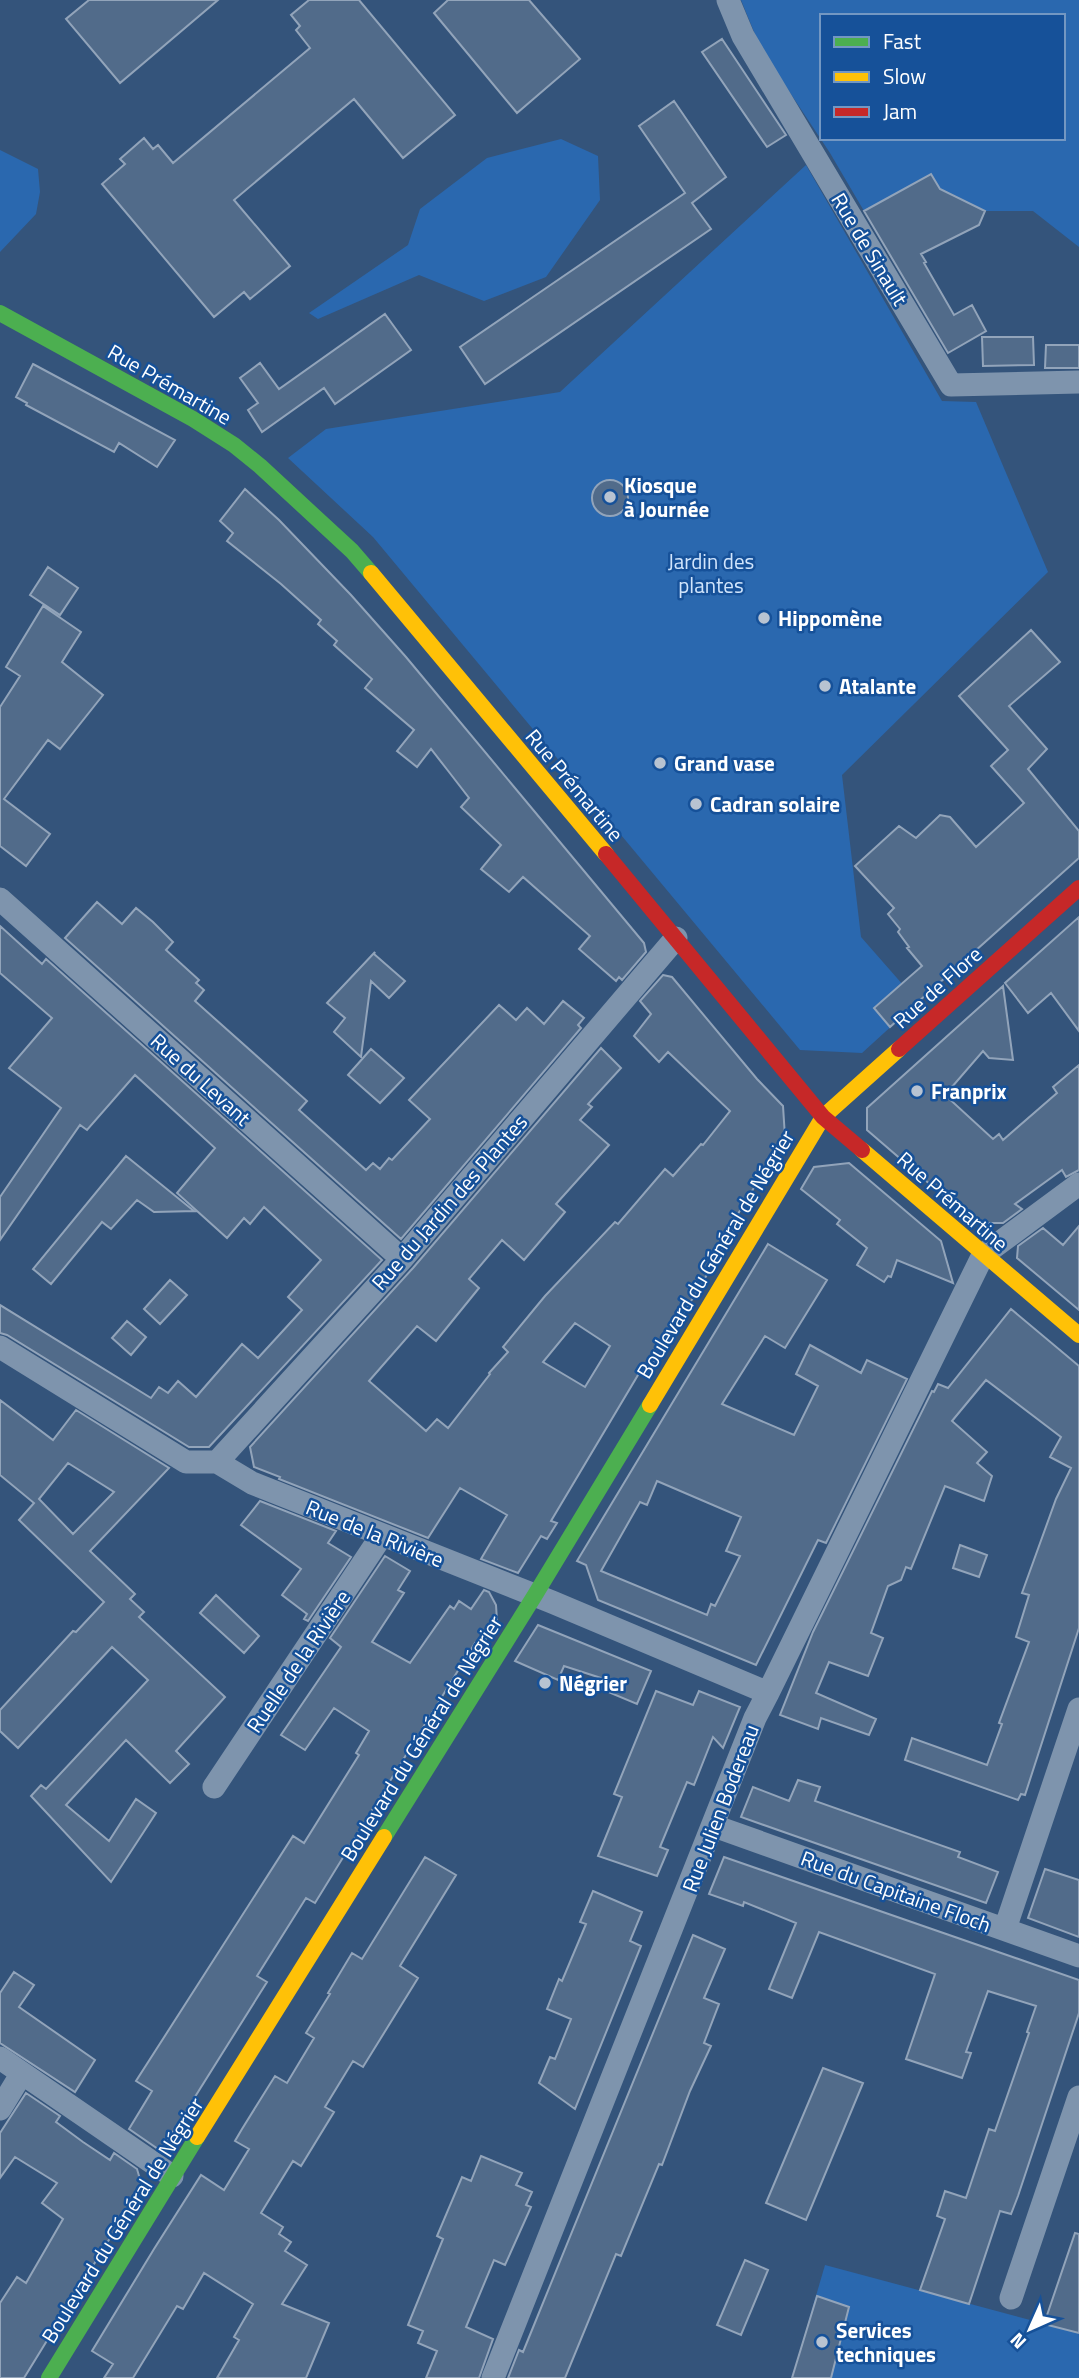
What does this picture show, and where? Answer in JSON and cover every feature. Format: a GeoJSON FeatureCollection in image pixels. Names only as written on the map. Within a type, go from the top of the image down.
{"type":"FeatureCollection","features":[{"type":"Feature","properties":{"kind":"street","name":"Rue de Sinault"},"geometry":{"type":"LineString","coordinates":[[728,0],[750,48],[951,385],[1079,382]]}},
{"type":"Feature","properties":{"kind":"street","name":"Rue Prémartine"},"geometry":{"type":"LineString","coordinates":[[0,313],[193,418],[260,466],[352,551],[823,1117],[1079,1335]]}},
{"type":"Feature","properties":{"kind":"street","name":"Rue de Flore"},"geometry":{"type":"LineString","coordinates":[[823,1117],[1079,888]]}},
{"type":"Feature","properties":{"kind":"street","name":"Rue du Levant"},"geometry":{"type":"LineString","coordinates":[[0,899],[402,1259]]}},
{"type":"Feature","properties":{"kind":"street","name":"Rue du Jardin des Plantes"},"geometry":{"type":"LineString","coordinates":[[217,1462],[402,1259],[676,938]]}},
{"type":"Feature","properties":{"kind":"street","name":"Boulevard du Général de Négrier"},"geometry":{"type":"LineString","coordinates":[[49,2378],[534,1595],[823,1117]]}},
{"type":"Feature","properties":{"kind":"street"},"geometry":{"type":"LineString","coordinates":[[984,1255],[1079,1184]]}},
{"type":"Feature","properties":{"kind":"street","name":"Rue Julien Bodereau"},"geometry":{"type":"LineString","coordinates":[[493,2378],[755,1718],[984,1255]]}},
{"type":"Feature","properties":{"kind":"street","name":"Rue de la Rivière"},"geometry":{"type":"LineString","coordinates":[[0,1347],[186,1462],[217,1462],[252,1483],[534,1595],[768,1693]]}},
{"type":"Feature","properties":{"kind":"street","name":"Ruelle de la Rivière"},"geometry":{"type":"LineString","coordinates":[[214,1787],[383,1535]]}},
{"type":"Feature","properties":{"kind":"street"},"geometry":{"type":"LineString","coordinates":[[1005,1929],[1079,1709]]}},
{"type":"Feature","properties":{"kind":"street","name":"Rue du Capitaine Floch"},"geometry":{"type":"LineString","coordinates":[[714,1826],[1079,1956]]}},
{"type":"Feature","properties":{"kind":"street"},"geometry":{"type":"LineString","coordinates":[[0,2057],[172,2176]]}},
{"type":"Feature","properties":{"kind":"street"},"geometry":{"type":"LineString","coordinates":[[0,2109],[22,2073]]}},
{"type":"Feature","properties":{"kind":"street"},"geometry":{"type":"LineString","coordinates":[[1011,2298],[1079,2097]]}},
{"type":"Feature","properties":{"kind":"green space"},"geometry":{"type":"Polygon","coordinates":[[[741,0],[1079,0],[1079,247],[1033,211],[985,211],[950,193],[944,196],[931,174],[864,211],[821,140],[1065,140],[1065,14],[820,14],[820,138],[761,49],[741,0]]]}},
{"type":"Feature","properties":{"kind":"green space"},"geometry":{"type":"Polygon","coordinates":[[[561,139],[598,156],[600,200],[546,277],[484,301],[419,275],[318,319],[309,313],[408,245],[420,209],[487,158],[561,139]]]}},
{"type":"Feature","properties":{"kind":"green space"},"geometry":{"type":"Polygon","coordinates":[[[0,150],[38,169],[40,192],[36,214],[0,252],[0,150]]]}},
{"type":"Feature","properties":{"kind":"green space","name":"Jardin des plantes"},"geometry":{"type":"Polygon","coordinates":[[[806,165],[942,401],[976,402],[1048,572],[842,775],[861,937],[918,1002],[862,1053],[800,1050],[373,537],[288,458],[326,429],[560,392],[806,165]]]}},
{"type":"Feature","properties":{"kind":"green space"},"geometry":{"type":"Polygon","coordinates":[[[825,2265],[1079,2333],[1079,2378],[792,2378],[825,2265]]]}},
{"type":"Feature","properties":{"kind":"building"},"geometry":{"type":"Polygon","coordinates":[[[89,0],[218,0],[120,83],[66,19],[89,0]]]}},
{"type":"Feature","properties":{"kind":"building"},"geometry":{"type":"Polygon","coordinates":[[[309,0],[359,0],[455,115],[403,158],[354,99],[234,200],[290,266],[250,299],[244,292],[214,317],[102,184],[125,164],[120,159],[144,138],[153,149],[158,145],[173,163],[310,48],[296,30],[300,26],[291,15],[309,0]]]}},
{"type":"Feature","properties":{"kind":"building"},"geometry":{"type":"Polygon","coordinates":[[[448,0],[529,0],[580,59],[517,113],[434,13],[448,0]]]}},
{"type":"Feature","properties":{"kind":"building"},"geometry":{"type":"Polygon","coordinates":[[[722,39],[786,135],[767,147],[702,52],[722,39]]]}},
{"type":"Feature","properties":{"kind":"building"},"geometry":{"type":"Polygon","coordinates":[[[674,101],[726,177],[692,203],[711,229],[485,384],[460,347],[685,193],[639,126],[674,101]]]}},
{"type":"Feature","properties":{"kind":"building"},"geometry":{"type":"Polygon","coordinates":[[[931,174],[940,189],[985,211],[979,225],[921,254],[954,315],[972,305],[986,331],[948,353],[864,211],[931,174]]]}},
{"type":"Feature","properties":{"kind":"building"},"geometry":{"type":"Polygon","coordinates":[[[385,314],[411,350],[335,404],[324,388],[262,432],[248,410],[258,403],[240,378],[260,363],[279,389],[385,314]]]}},
{"type":"Feature","properties":{"kind":"building"},"geometry":{"type":"Polygon","coordinates":[[[982,337],[1033,337],[1034,365],[983,366],[982,337]]]}},
{"type":"Feature","properties":{"kind":"building"},"geometry":{"type":"Polygon","coordinates":[[[1046,345],[1079,345],[1079,368],[1045,368],[1046,345]]]}},
{"type":"Feature","properties":{"kind":"building"},"geometry":{"type":"Polygon","coordinates":[[[33,364],[175,440],[157,467],[119,443],[114,452],[16,397],[33,364]]]}},
{"type":"Feature","properties":{"kind":"building","name":"Kiosque à Journée"},"geometry":{"type":"Polygon","coordinates":[[[610,480],[623,485],[628,498],[623,511],[610,516],[597,511],[592,498],[597,485],[610,480]]]}},
{"type":"Feature","properties":{"kind":"building"},"geometry":{"type":"Polygon","coordinates":[[[245,489],[279,520],[351,595],[406,657],[644,943],[646,952],[622,980],[619,977],[616,981],[579,949],[590,936],[523,877],[509,892],[481,869],[501,845],[461,807],[469,798],[449,772],[431,749],[417,767],[397,751],[414,730],[365,688],[372,679],[334,645],[337,641],[318,624],[321,620],[227,541],[233,533],[220,521],[245,489]]]}},
{"type":"Feature","properties":{"kind":"building"},"geometry":{"type":"Polygon","coordinates":[[[48,567],[78,588],[60,615],[30,595],[48,567]]]}},
{"type":"Feature","properties":{"kind":"building"},"geometry":{"type":"Polygon","coordinates":[[[43,606],[81,632],[62,662],[103,695],[60,749],[48,740],[4,799],[50,834],[26,866],[0,846],[0,707],[20,676],[6,667],[43,606]]]}},
{"type":"Feature","properties":{"kind":"building"},"geometry":{"type":"Polygon","coordinates":[[[1031,630],[1060,662],[1009,706],[1047,749],[1028,769],[1079,831],[1079,858],[890,1027],[874,1008],[922,966],[907,948],[909,947],[898,932],[900,929],[888,914],[894,908],[855,866],[899,826],[916,838],[940,815],[950,817],[976,847],[1024,803],[991,766],[1008,750],[959,696],[1031,630]]]}},
{"type":"Feature","properties":{"kind":"building"},"geometry":{"type":"Polygon","coordinates":[[[97,902],[122,924],[136,908],[153,922],[173,942],[166,950],[199,980],[196,983],[204,990],[195,1001],[307,1101],[299,1110],[366,1170],[373,1163],[380,1169],[389,1158],[392,1160],[430,1119],[409,1100],[499,1005],[516,1020],[527,1008],[544,1024],[563,1001],[584,1018],[578,1025],[581,1028],[401,1239],[65,938],[97,902]]]}},
{"type":"Feature","properties":{"kind":"building"},"geometry":{"type":"Polygon","coordinates":[[[1079,917],[1079,1031],[1051,993],[1028,1013],[1005,983],[1079,917]]]}},
{"type":"Feature","properties":{"kind":"building"},"geometry":{"type":"Polygon","coordinates":[[[0,926],[42,964],[46,959],[382,1260],[209,1447],[189,1447],[0,1333],[0,1305],[151,1398],[159,1387],[168,1393],[178,1381],[196,1397],[242,1344],[258,1358],[302,1310],[288,1297],[321,1260],[264,1207],[250,1224],[244,1218],[227,1238],[177,1193],[215,1148],[135,1075],[87,1130],[80,1125],[0,1240],[0,1197],[61,1108],[9,1068],[52,1018],[0,973],[0,926]]]}},
{"type":"Feature","properties":{"kind":"building"},"geometry":{"type":"Polygon","coordinates":[[[375,952],[374,954],[405,981],[389,998],[371,981],[361,1057],[334,1032],[345,1018],[327,1003],[375,952]]]}},
{"type":"Feature","properties":{"kind":"building"},"geometry":{"type":"Polygon","coordinates":[[[663,975],[672,977],[783,1106],[785,1137],[733,1222],[737,1225],[650,1369],[644,1365],[551,1521],[557,1523],[547,1539],[541,1536],[518,1573],[481,1559],[507,1515],[460,1488],[428,1538],[254,1467],[250,1447],[413,1268],[601,1048],[621,1068],[588,1104],[592,1107],[580,1120],[609,1145],[556,1204],[565,1212],[524,1260],[502,1240],[469,1279],[479,1288],[436,1341],[417,1326],[369,1381],[426,1431],[437,1419],[448,1428],[508,1352],[503,1347],[545,1296],[615,1222],[618,1224],[665,1169],[673,1176],[701,1144],[703,1145],[730,1111],[668,1052],[659,1062],[634,1036],[651,1014],[640,1001],[663,975]],[[575,1323],[543,1362],[585,1387],[610,1346],[575,1323]]]}},
{"type":"Feature","properties":{"kind":"building"},"geometry":{"type":"Polygon","coordinates":[[[1003,986],[1013,1060],[989,1058],[983,1051],[945,1095],[993,1139],[999,1134],[1003,1140],[1057,1093],[1053,1087],[1079,1065],[1079,1170],[1066,1177],[1062,1170],[1015,1204],[1022,1209],[1003,1223],[975,1223],[867,1130],[867,1108],[1003,986]]]}},
{"type":"Feature","properties":{"kind":"building"},"geometry":{"type":"Polygon","coordinates":[[[371,1049],[404,1078],[380,1103],[348,1075],[371,1049]]]}},
{"type":"Feature","properties":{"kind":"building"},"geometry":{"type":"Polygon","coordinates":[[[126,1156],[194,1211],[154,1212],[137,1200],[111,1229],[102,1222],[51,1284],[33,1269],[126,1156]]]}},
{"type":"Feature","properties":{"kind":"building"},"geometry":{"type":"Polygon","coordinates":[[[849,1163],[941,1241],[953,1283],[897,1260],[891,1277],[888,1276],[884,1282],[857,1265],[867,1248],[837,1224],[840,1220],[801,1189],[814,1167],[849,1163]]]}},
{"type":"Feature","properties":{"kind":"building"},"geometry":{"type":"Polygon","coordinates":[[[1079,1226],[1079,1310],[1017,1258],[1018,1246],[1043,1228],[1063,1245],[1079,1226]]]}},
{"type":"Feature","properties":{"kind":"building"},"geometry":{"type":"Polygon","coordinates":[[[768,1244],[827,1280],[785,1348],[765,1336],[722,1404],[794,1435],[818,1386],[796,1374],[810,1345],[861,1373],[867,1360],[907,1379],[826,1543],[818,1540],[756,1665],[598,1600],[586,1565],[577,1561],[768,1244]],[[657,1481],[647,1505],[640,1502],[601,1571],[707,1615],[711,1604],[715,1606],[740,1556],[726,1551],[741,1517],[657,1481]]]}},
{"type":"Feature","properties":{"kind":"building"},"geometry":{"type":"Polygon","coordinates":[[[170,1280],[187,1295],[160,1324],[144,1309],[170,1280]]]}},
{"type":"Feature","properties":{"kind":"building"},"geometry":{"type":"Polygon","coordinates":[[[1011,1309],[1079,1366],[1079,1628],[1025,1795],[1021,1794],[1018,1800],[905,1760],[912,1738],[987,1765],[1002,1724],[999,1723],[1029,1642],[1016,1637],[1029,1595],[1022,1593],[1056,1499],[1071,1468],[1050,1457],[1061,1437],[986,1380],[952,1421],[987,1452],[977,1463],[992,1476],[984,1501],[945,1486],[911,1569],[906,1567],[901,1580],[888,1586],[871,1633],[883,1638],[868,1676],[829,1662],[816,1693],[876,1719],[869,1735],[821,1718],[818,1729],[780,1715],[813,1632],[932,1391],[934,1392],[938,1384],[948,1388],[1011,1309]]]}},
{"type":"Feature","properties":{"kind":"building"},"geometry":{"type":"Polygon","coordinates":[[[127,1321],[146,1337],[131,1355],[112,1338],[127,1321]]]}},
{"type":"Feature","properties":{"kind":"building"},"geometry":{"type":"Polygon","coordinates":[[[0,1400],[53,1440],[76,1410],[169,1468],[90,1551],[135,1594],[130,1599],[144,1612],[139,1617],[225,1697],[176,1751],[189,1764],[170,1783],[126,1740],[66,1805],[109,1841],[136,1799],[156,1813],[111,1882],[31,1796],[41,1785],[46,1789],[148,1680],[112,1647],[18,1748],[0,1731],[0,1710],[73,1631],[76,1632],[104,1602],[19,1520],[34,1503],[0,1475],[0,1400]],[[68,1463],[39,1499],[73,1534],[114,1492],[68,1463]]]}},
{"type":"Feature","properties":{"kind":"building"},"geometry":{"type":"Polygon","coordinates":[[[260,1501],[336,1531],[328,1543],[351,1557],[308,1621],[304,1619],[307,1614],[282,1595],[301,1569],[241,1525],[260,1501]]]}},
{"type":"Feature","properties":{"kind":"building"},"geometry":{"type":"Polygon","coordinates":[[[960,1545],[987,1555],[979,1577],[953,1568],[960,1545]]]}},
{"type":"Feature","properties":{"kind":"building"},"geometry":{"type":"Polygon","coordinates":[[[385,1556],[410,1571],[398,1590],[404,1593],[372,1642],[410,1663],[450,1606],[454,1609],[459,1601],[471,1609],[484,1590],[489,1592],[496,1605],[497,1621],[482,1646],[475,1643],[315,1903],[306,1898],[257,1976],[267,1982],[161,2151],[129,2129],[152,2091],[136,2081],[293,1836],[304,1843],[359,1755],[356,1753],[369,1731],[334,1708],[305,1750],[281,1735],[341,1647],[330,1638],[385,1556]]]}},
{"type":"Feature","properties":{"kind":"building"},"geometry":{"type":"Polygon","coordinates":[[[216,1595],[259,1636],[244,1653],[200,1613],[216,1595]]]}},
{"type":"Feature","properties":{"kind":"building"},"geometry":{"type":"Polygon","coordinates":[[[538,1625],[651,1671],[637,1704],[601,1689],[604,1679],[564,1666],[558,1680],[515,1661],[538,1625]]]}},
{"type":"Feature","properties":{"kind":"building"},"geometry":{"type":"Polygon","coordinates":[[[656,1691],[693,1705],[699,1691],[740,1707],[723,1748],[713,1737],[694,1785],[687,1782],[660,1847],[668,1850],[657,1876],[598,1856],[622,1797],[614,1794],[656,1691]]]}},
{"type":"Feature","properties":{"kind":"building"},"geometry":{"type":"Polygon","coordinates":[[[798,1780],[820,1787],[815,1801],[960,1852],[958,1857],[998,1872],[986,1903],[741,1817],[753,1787],[789,1801],[798,1780]]]}},
{"type":"Feature","properties":{"kind":"building"},"geometry":{"type":"Polygon","coordinates":[[[425,1857],[456,1875],[400,1966],[418,1978],[363,2067],[353,2061],[325,2107],[334,2112],[301,2166],[293,2161],[261,2213],[283,2227],[279,2234],[291,2242],[285,2251],[307,2265],[282,2304],[329,2323],[306,2378],[217,2378],[239,2340],[234,2337],[253,2304],[204,2273],[183,2309],[177,2306],[133,2378],[104,2378],[113,2364],[92,2351],[154,2249],[201,2175],[224,2190],[249,2149],[235,2141],[242,2129],[275,2076],[287,2083],[314,2038],[306,2033],[352,1953],[362,1959],[425,1857]]]}},
{"type":"Feature","properties":{"kind":"building"},"geometry":{"type":"Polygon","coordinates":[[[724,1857],[1079,1980],[1079,2013],[1018,2196],[1011,2214],[1000,2211],[969,2304],[920,2290],[945,2219],[937,2216],[945,2191],[966,2198],[989,2129],[995,2131],[1036,2006],[988,1991],[966,2052],[971,2053],[962,2078],[906,2059],[935,1974],[819,1932],[792,1998],[769,1989],[796,1923],[744,1902],[743,1906],[709,1894],[724,1857]]]}},
{"type":"Feature","properties":{"kind":"building"},"geometry":{"type":"Polygon","coordinates":[[[1045,1869],[1079,1880],[1079,1937],[1028,1918],[1045,1869]]]}},
{"type":"Feature","properties":{"kind":"building"},"geometry":{"type":"Polygon","coordinates":[[[593,1891],[642,1912],[630,1941],[641,1946],[575,2109],[539,2083],[550,2057],[555,2059],[571,2019],[547,2009],[586,1924],[580,1922],[593,1891]]]}},
{"type":"Feature","properties":{"kind":"building"},"geometry":{"type":"Polygon","coordinates":[[[693,1935],[725,1949],[704,1998],[719,2004],[704,2043],[711,2046],[690,2091],[662,2165],[659,2164],[621,2256],[616,2254],[565,2378],[508,2378],[519,2350],[523,2352],[693,1935]]]}},
{"type":"Feature","properties":{"kind":"building"},"geometry":{"type":"Polygon","coordinates":[[[14,1972],[34,1985],[19,2007],[95,2060],[75,2092],[0,2043],[0,1993],[14,1972]]]}},
{"type":"Feature","properties":{"kind":"building"},"geometry":{"type":"Polygon","coordinates":[[[823,2068],[863,2083],[806,2220],[766,2203],[823,2068]]]}},
{"type":"Feature","properties":{"kind":"building"},"geometry":{"type":"Polygon","coordinates":[[[26,2093],[60,2116],[56,2122],[83,2142],[110,2160],[114,2153],[137,2169],[142,2186],[24,2378],[0,2378],[0,2303],[17,2277],[26,2283],[63,2219],[42,2203],[57,2183],[15,2157],[0,2178],[0,2133],[26,2093]]]}},
{"type":"Feature","properties":{"kind":"building"},"geometry":{"type":"Polygon","coordinates":[[[481,2156],[522,2173],[516,2185],[532,2192],[526,2205],[531,2207],[505,2265],[494,2260],[466,2327],[493,2339],[479,2378],[426,2378],[437,2351],[418,2343],[423,2331],[408,2325],[443,2239],[437,2236],[462,2177],[471,2181],[481,2156]]]}},
{"type":"Feature","properties":{"kind":"building"},"geometry":{"type":"Polygon","coordinates":[[[1075,2233],[1079,2234],[1079,2333],[1044,2324],[1075,2233]]]}},
{"type":"Feature","properties":{"kind":"building"},"geometry":{"type":"Polygon","coordinates":[[[745,2260],[768,2270],[741,2335],[717,2325],[745,2260]]]}},
{"type":"Feature","properties":{"kind":"building","name":"Services techniques"},"geometry":{"type":"Polygon","coordinates":[[[817,2296],[849,2307],[831,2378],[792,2378],[817,2296]]]}},
{"type":"Feature","properties":{"kind":"traffic: fast"},"geometry":{"type":"LineString","coordinates":[[0,313],[193,419],[234,445],[352,551],[371,573]]}},
{"type":"Feature","properties":{"kind":"traffic: fast"},"geometry":{"type":"LineString","coordinates":[[384,1837],[650,1405]]}},
{"type":"Feature","properties":{"kind":"traffic: fast"},"geometry":{"type":"LineString","coordinates":[[49,2378],[197,2137]]}},
{"type":"Feature","properties":{"kind":"traffic: slow"},"geometry":{"type":"LineString","coordinates":[[371,573],[606,854]]}},
{"type":"Feature","properties":{"kind":"traffic: slow"},"geometry":{"type":"LineString","coordinates":[[650,1405],[823,1117],[899,1049]]}},
{"type":"Feature","properties":{"kind":"traffic: slow"},"geometry":{"type":"LineString","coordinates":[[862,1150],[1079,1335]]}},
{"type":"Feature","properties":{"kind":"traffic: slow"},"geometry":{"type":"LineString","coordinates":[[197,2137],[384,1837]]}},
{"type":"Feature","properties":{"kind":"traffic: jam"},"geometry":{"type":"LineString","coordinates":[[606,854],[823,1117],[862,1150]]}},
{"type":"Feature","properties":{"kind":"traffic: jam"},"geometry":{"type":"LineString","coordinates":[[899,1049],[1079,888]]}},
{"type":"Feature","properties":{"kind":"place","name":"Kiosque à Journée"},"geometry":{"type":"Point","coordinates":[610,497]}},
{"type":"Feature","properties":{"kind":"place","name":"Hippomène"},"geometry":{"type":"Point","coordinates":[764,618]}},
{"type":"Feature","properties":{"kind":"place","name":"Atalante"},"geometry":{"type":"Point","coordinates":[825,686]}},
{"type":"Feature","properties":{"kind":"place","name":"Grand vase"},"geometry":{"type":"Point","coordinates":[660,763]}},
{"type":"Feature","properties":{"kind":"place","name":"Cadran solaire"},"geometry":{"type":"Point","coordinates":[696,804]}},
{"type":"Feature","properties":{"kind":"place","name":"Franprix"},"geometry":{"type":"Point","coordinates":[917,1091]}},
{"type":"Feature","properties":{"kind":"place","name":"Négrier"},"geometry":{"type":"Point","coordinates":[545,1683]}},
{"type":"Feature","properties":{"kind":"place","name":"Services techniques"},"geometry":{"type":"Point","coordinates":[822,2342]}}]}
